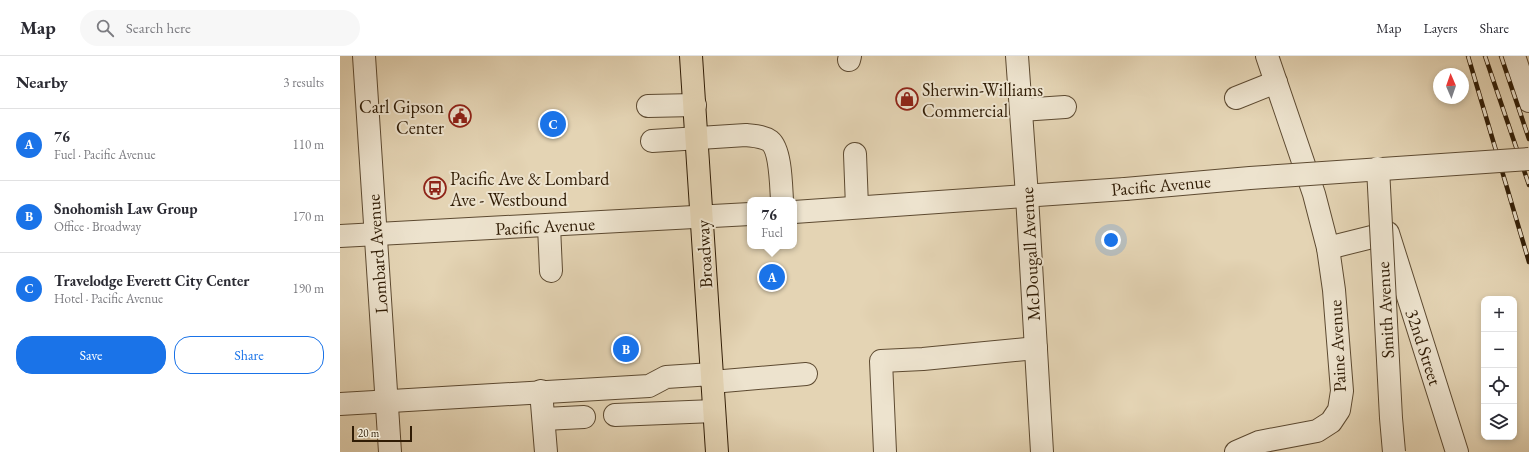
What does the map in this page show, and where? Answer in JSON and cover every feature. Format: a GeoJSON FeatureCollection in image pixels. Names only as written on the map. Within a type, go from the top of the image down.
{"type":"FeatureCollection","features":[{"type":"Feature","properties":{"kind":"main road","name":"Broadway"},"geometry":{"type":"LineString","coordinates":[[692,56],[717,452]]}},
{"type":"Feature","properties":{"kind":"street","name":"Lombard Avenue"},"geometry":{"type":"LineString","coordinates":[[364,56],[390,452]]}},
{"type":"Feature","properties":{"kind":"street","name":"McDougall Avenue"},"geometry":{"type":"LineString","coordinates":[[1017,56],[1042,452]]}},
{"type":"Feature","properties":{"kind":"street"},"geometry":{"type":"LineString","coordinates":[[1514,56],[1529,101]]}},
{"type":"Feature","properties":{"kind":"street"},"geometry":{"type":"LineString","coordinates":[[1236,98],[1276,82],[1274,58]]}},
{"type":"Feature","properties":{"kind":"street","name":"Paine Avenue"},"geometry":{"type":"LineString","coordinates":[[1236,452],[1259,442],[1317,431],[1330,422],[1339,410],[1342,391],[1334,290],[1328,248],[1314,194],[1276,82]]}},
{"type":"Feature","properties":{"kind":"street"},"geometry":{"type":"LineString","coordinates":[[648,106],[695,105]]}},
{"type":"Feature","properties":{"kind":"street"},"geometry":{"type":"LineString","coordinates":[[1021,110],[1065,107]]}},
{"type":"Feature","properties":{"kind":"street"},"geometry":{"type":"LineString","coordinates":[[652,140],[746,135],[759,136],[771,142],[776,150],[782,197]]}},
{"type":"Feature","properties":{"kind":"street"},"geometry":{"type":"LineString","coordinates":[[855,154],[857,207]]}},
{"type":"Feature","properties":{"kind":"street","name":"Pacific Avenue"},"geometry":{"type":"LineString","coordinates":[[797,212],[1125,189],[1378,168],[1529,159]]}},
{"type":"Feature","properties":{"kind":"street","name":"Smith Avenue"},"geometry":{"type":"LineString","coordinates":[[1378,168],[1394,452]]}},
{"type":"Feature","properties":{"kind":"street","name":"Pacific Avenue"},"geometry":{"type":"LineString","coordinates":[[340,236],[702,218],[747,214]]}},
{"type":"Feature","properties":{"kind":"street"},"geometry":{"type":"LineString","coordinates":[[549,226],[551,271]]}},
{"type":"Feature","properties":{"kind":"street","name":"32nd Street"},"geometry":{"type":"LineString","coordinates":[[1328,248],[1388,233],[1457,452]]}},
{"type":"Feature","properties":{"kind":"street"},"geometry":{"type":"LineString","coordinates":[[886,452],[881,353],[1036,348]]}},
{"type":"Feature","properties":{"kind":"street"},"geometry":{"type":"LineString","coordinates":[[340,404],[551,385],[649,386],[666,377],[712,378],[806,374]]}},
{"type":"Feature","properties":{"kind":"street"},"geometry":{"type":"LineString","coordinates":[[546,452],[544,419],[551,385]]}},
{"type":"Feature","properties":{"kind":"street"},"geometry":{"type":"LineString","coordinates":[[615,416],[714,411]]}},
{"type":"Feature","properties":{"kind":"street"},"geometry":{"type":"LineString","coordinates":[[544,419],[584,417]]}},
{"type":"Feature","properties":{"kind":"railway"},"geometry":{"type":"LineString","coordinates":[[1468,56],[1529,262]]}},
{"type":"Feature","properties":{"kind":"railway"},"geometry":{"type":"LineString","coordinates":[[1485,56],[1529,185]]}},
{"type":"Feature","properties":{"kind":"railway"},"geometry":{"type":"LineString","coordinates":[[1501,56],[1529,139]]}},
{"type":"Feature","properties":{"kind":"place","name":"Sherwin-Williams Commercial"},"geometry":{"type":"Point","coordinates":[907,99]}},
{"type":"Feature","properties":{"kind":"place","name":"Carl Gipson Center"},"geometry":{"type":"Point","coordinates":[460,116]}},
{"type":"Feature","properties":{"kind":"place","name":"Travelodge Everett City Center"},"geometry":{"type":"Point","coordinates":[553,124]}},
{"type":"Feature","properties":{"kind":"place","name":"Pacific Ave & Lombard Ave - Westbound"},"geometry":{"type":"Point","coordinates":[435,188]}},
{"type":"Feature","properties":{"kind":"place","name":"76"},"geometry":{"type":"Point","coordinates":[772,277]}},
{"type":"Feature","properties":{"kind":"place","name":"Snohomish Law Group"},"geometry":{"type":"Point","coordinates":[626,349]}}]}
